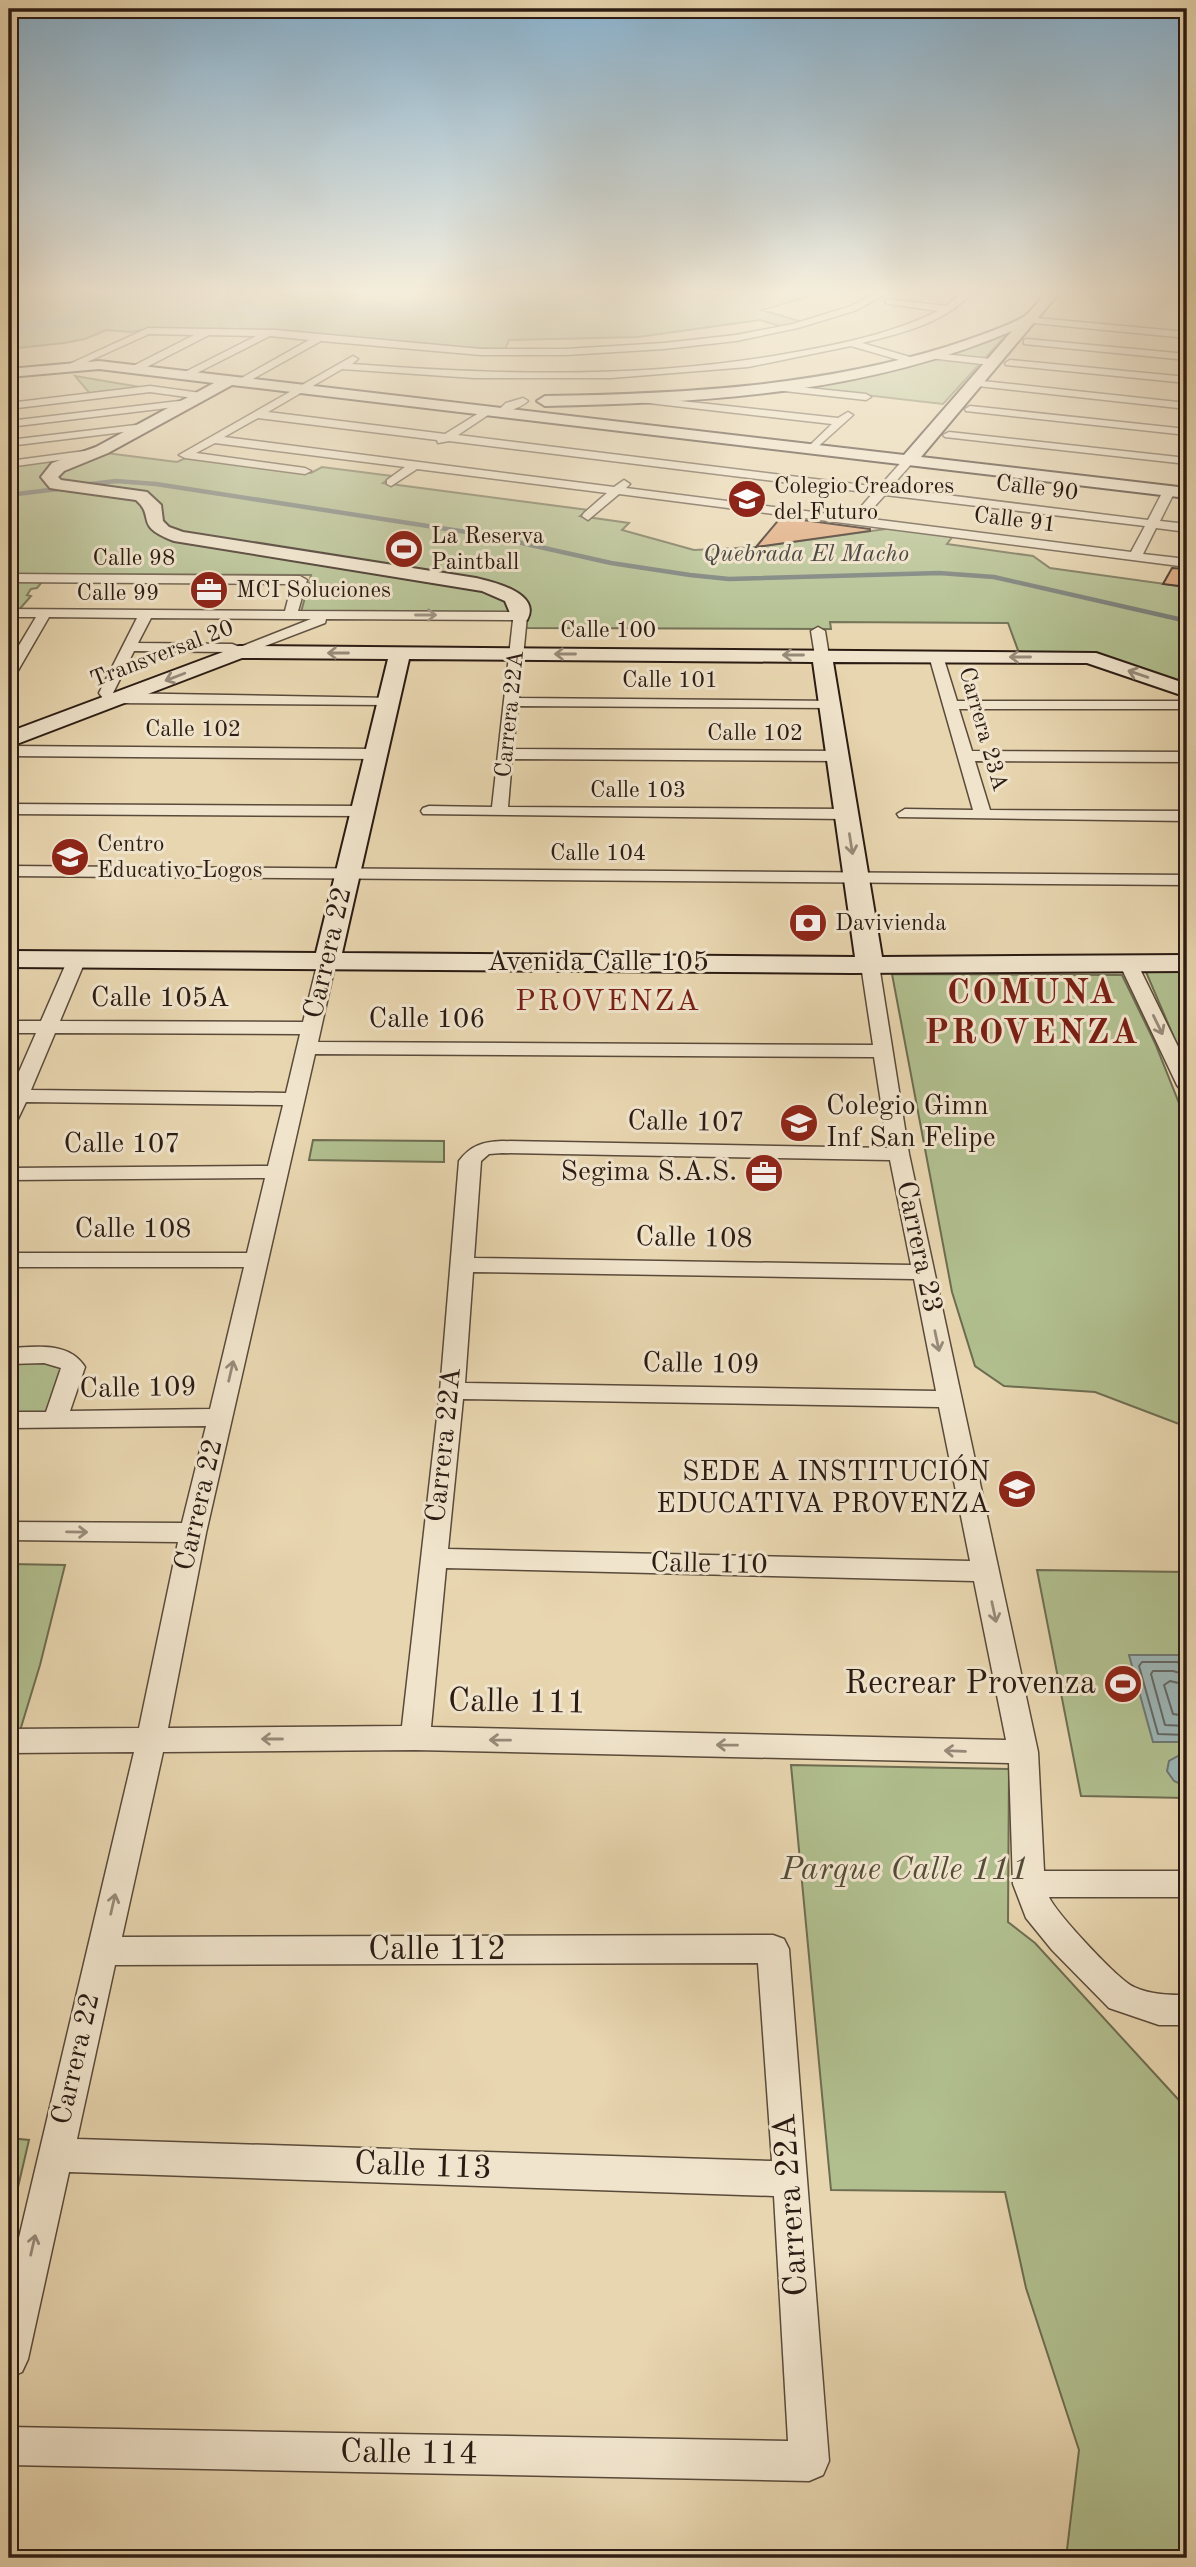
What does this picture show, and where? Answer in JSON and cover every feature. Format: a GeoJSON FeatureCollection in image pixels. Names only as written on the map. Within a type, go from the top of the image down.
{"type":"FeatureCollection","features":[{"type":"Feature","properties":{"kind":"street"},"geometry":{"type":"LineString","coordinates":[[12,424],[131,408]]}},
{"type":"Feature","properties":{"kind":"street"},"geometry":{"type":"LineString","coordinates":[[179,408],[92,453],[58,467],[48,477],[56,484],[141,496],[152,505],[153,519],[158,527],[180,537],[476,584],[509,595],[519,605],[520,616]]}},
{"type":"Feature","properties":{"kind":"street"},"geometry":{"type":"LineString","coordinates":[[267,408],[185,455],[305,471]]}},
{"type":"Feature","properties":{"kind":"street"},"geometry":{"type":"LineString","coordinates":[[457,408],[1187,493]]}},
{"type":"Feature","properties":{"kind":"street"},"geometry":{"type":"LineString","coordinates":[[391,482],[448,437],[503,408]]}},
{"type":"Feature","properties":{"kind":"street"},"geometry":{"type":"LineString","coordinates":[[717,408],[841,422]]}},
{"type":"Feature","properties":{"kind":"street"},"geometry":{"type":"LineString","coordinates":[[812,449],[855,408]]}},
{"type":"Feature","properties":{"kind":"street"},"geometry":{"type":"LineString","coordinates":[[855,521],[908,461],[968,408]]}},
{"type":"Feature","properties":{"kind":"street"},"geometry":{"type":"LineString","coordinates":[[977,408],[1186,460]]}},
{"type":"Feature","properties":{"kind":"street"},"geometry":{"type":"LineString","coordinates":[[985,408],[1187,432]]}},
{"type":"Feature","properties":{"kind":"street","name":"Calle 90"},"geometry":{"type":"LineString","coordinates":[[256,414],[1187,528]]}},
{"type":"Feature","properties":{"kind":"street"},"geometry":{"type":"LineString","coordinates":[[12,424],[27,441]]}},
{"type":"Feature","properties":{"kind":"street"},"geometry":{"type":"LineString","coordinates":[[9,443],[144,427]]}},
{"type":"Feature","properties":{"kind":"street","name":"Calle 91"},"geometry":{"type":"LineString","coordinates":[[212,439],[1187,564]]}},
{"type":"Feature","properties":{"kind":"street"},"geometry":{"type":"LineString","coordinates":[[9,464],[92,453]]}},
{"type":"Feature","properties":{"kind":"street"},"geometry":{"type":"LineString","coordinates":[[37,461],[51,462],[58,467]]}},
{"type":"Feature","properties":{"kind":"street"},"geometry":{"type":"LineString","coordinates":[[587,516],[651,462]]}},
{"type":"Feature","properties":{"kind":"street"},"geometry":{"type":"LineString","coordinates":[[1135,557],[1169,491]]}},
{"type":"Feature","properties":{"kind":"street","name":"Calle 98"},"geometry":{"type":"LineString","coordinates":[[9,578],[17,598],[226,597],[300,580],[290,615]]}},
{"type":"Feature","properties":{"kind":"street","name":"Calle 99"},"geometry":{"type":"LineString","coordinates":[[17,598],[45,613],[146,614],[226,597],[238,636],[290,615],[520,616]]}},
{"type":"Feature","properties":{"kind":"street"},"geometry":{"type":"LineString","coordinates":[[9,674],[15,652],[45,613]]}},
{"type":"Feature","properties":{"kind":"street"},"geometry":{"type":"LineString","coordinates":[[146,614],[106,692],[108,698],[388,701]]}},
{"type":"Feature","properties":{"kind":"street","name":"Transversal 20"},"geometry":{"type":"LineString","coordinates":[[9,740],[115,700],[238,636],[333,615]]}},
{"type":"Feature","properties":{"kind":"street","name":"Carrera 22A"},"geometry":{"type":"LineString","coordinates":[[499,812],[520,616]]}},
{"type":"Feature","properties":{"kind":"street"},"geometry":{"type":"LineString","coordinates":[[818,631],[822,656]]}},
{"type":"Feature","properties":{"kind":"street","name":"Calle 100"},"geometry":{"type":"LineString","coordinates":[[129,647],[238,636],[400,653],[1089,657],[1187,691]]}},
{"type":"Feature","properties":{"kind":"street","name":"Carrera 22"},"geometry":{"type":"LineString","coordinates":[[9,2359],[151,1740],[193,1533],[400,653]]}},
{"type":"Feature","properties":{"kind":"street","name":"Carrera 23"},"geometry":{"type":"LineString","coordinates":[[822,656],[899,1154],[1023,1752],[1029,1884]]}},
{"type":"Feature","properties":{"kind":"street","name":"Carrera 23A"},"geometry":{"type":"LineString","coordinates":[[936,656],[983,815]]}},
{"type":"Feature","properties":{"kind":"street","name":"Calle 101"},"geometry":{"type":"LineString","coordinates":[[511,702],[829,704]]}},
{"type":"Feature","properties":{"kind":"street"},"geometry":{"type":"LineString","coordinates":[[950,705],[1187,705]]}},
{"type":"Feature","properties":{"kind":"street","name":"Calle 102"},"geometry":{"type":"LineString","coordinates":[[9,751],[376,754]]}},
{"type":"Feature","properties":{"kind":"street","name":"Calle 102"},"geometry":{"type":"LineString","coordinates":[[505,754],[837,756]]}},
{"type":"Feature","properties":{"kind":"street"},"geometry":{"type":"LineString","coordinates":[[965,756],[1187,757]]}},
{"type":"Feature","properties":{"kind":"street"},"geometry":{"type":"LineString","coordinates":[[9,809],[363,811]]}},
{"type":"Feature","properties":{"kind":"street","name":"Calle 103"},"geometry":{"type":"LineString","coordinates":[[429,811],[846,814]]}},
{"type":"Feature","properties":{"kind":"street"},"geometry":{"type":"LineString","coordinates":[[905,814],[1187,816]]}},
{"type":"Feature","properties":{"kind":"street","name":"Calle 104"},"geometry":{"type":"LineString","coordinates":[[9,871],[1187,880]]}},
{"type":"Feature","properties":{"kind":"street","name":"Avenida Calle 105"},"geometry":{"type":"LineString","coordinates":[[9,945],[329,954],[869,959],[1129,965],[1187,963]]}},
{"type":"Feature","properties":{"kind":"street","name":"Avenida Calle 105"},"geometry":{"type":"LineString","coordinates":[[869,959],[1187,951]]}},
{"type":"Feature","properties":{"kind":"street","name":"Avenida Calle 105"},"geometry":{"type":"LineString","coordinates":[[9,959],[329,954]]}},
{"type":"Feature","properties":{"kind":"street"},"geometry":{"type":"LineString","coordinates":[[9,1119],[13,1096],[48,1027],[77,959]]}},
{"type":"Feature","properties":{"kind":"street"},"geometry":{"type":"LineString","coordinates":[[1129,965],[1187,1085]]}},
{"type":"Feature","properties":{"kind":"street","name":"Calle 105A"},"geometry":{"type":"LineString","coordinates":[[9,1027],[309,1038]]}},
{"type":"Feature","properties":{"kind":"street","name":"Calle 106"},"geometry":{"type":"LineString","coordinates":[[309,1038],[883,1051]]}},
{"type":"Feature","properties":{"kind":"street"},"geometry":{"type":"LineString","coordinates":[[13,1096],[295,1099]]}},
{"type":"Feature","properties":{"kind":"street","name":"Calle 107"},"geometry":{"type":"LineString","coordinates":[[474,1153],[485,1148],[502,1147],[899,1154]]}},
{"type":"Feature","properties":{"kind":"street","name":"Carrera 22A"},"geometry":{"type":"LineString","coordinates":[[415,1738],[453,1391],[470,1161],[474,1153]]}},
{"type":"Feature","properties":{"kind":"street","name":"Calle 107"},"geometry":{"type":"LineString","coordinates":[[9,1174],[278,1172]]}},
{"type":"Feature","properties":{"kind":"street","name":"Calle 108"},"geometry":{"type":"LineString","coordinates":[[9,1261],[257,1260]]}},
{"type":"Feature","properties":{"kind":"street","name":"Calle 108"},"geometry":{"type":"LineString","coordinates":[[464,1265],[923,1272]]}},
{"type":"Feature","properties":{"kind":"street","name":"Calle 109"},"geometry":{"type":"LineString","coordinates":[[9,1356],[61,1356],[71,1362],[73,1367],[55,1420],[220,1417]]}},
{"type":"Feature","properties":{"kind":"street","name":"Calle 109"},"geometry":{"type":"LineString","coordinates":[[453,1391],[950,1399]]}},
{"type":"Feature","properties":{"kind":"street"},"geometry":{"type":"LineString","coordinates":[[9,1420],[55,1420]]}},
{"type":"Feature","properties":{"kind":"street"},"geometry":{"type":"LineString","coordinates":[[9,1531],[193,1533]]}},
{"type":"Feature","properties":{"kind":"street","name":"Calle 110"},"geometry":{"type":"LineString","coordinates":[[433,1558],[985,1571]]}},
{"type":"Feature","properties":{"kind":"street","name":"Calle 111"},"geometry":{"type":"LineString","coordinates":[[9,1741],[415,1738],[1023,1752]]}},
{"type":"Feature","properties":{"kind":"street"},"geometry":{"type":"LineString","coordinates":[[1187,1884],[1029,1884],[1037,1908],[1063,1940],[1121,1998],[1159,2010],[1187,2010]]}},
{"type":"Feature","properties":{"kind":"street","name":"Carrera 22A"},"geometry":{"type":"LineString","coordinates":[[773,1949],[809,2461]]}},
{"type":"Feature","properties":{"kind":"street","name":"Calle 112"},"geometry":{"type":"LineString","coordinates":[[102,1951],[773,1949]]}},
{"type":"Feature","properties":{"kind":"street","name":"Calle 113"},"geometry":{"type":"LineString","coordinates":[[54,2155],[791,2179]]}},
{"type":"Feature","properties":{"kind":"street","name":"Calle 114"},"geometry":{"type":"LineString","coordinates":[[9,2446],[809,2461]]}},
{"type":"Feature","properties":{"kind":"green space"},"geometry":{"type":"Polygon","coordinates":[[[106,453],[177,462],[188,457],[311,473],[322,467],[392,476],[383,483],[588,510],[580,516],[629,523],[622,530],[694,550],[756,547],[893,528],[953,536],[947,544],[1033,556],[1050,568],[1187,587],[1187,685],[1096,654],[1019,653],[1008,623],[830,622],[831,629],[526,628],[528,614],[301,612],[311,575],[9,574],[9,466],[106,453]]]}},
{"type":"Feature","properties":{"kind":"green space"},"geometry":{"type":"Polygon","coordinates":[[[15,582],[42,582],[37,588],[31,589],[27,595],[31,596],[18,611],[9,611],[9,593],[14,589],[15,582]]]}},
{"type":"Feature","properties":{"kind":"green space"},"geometry":{"type":"Polygon","coordinates":[[[1187,971],[1187,1068],[1146,972],[1187,971]]]}},
{"type":"Feature","properties":{"kind":"green space"},"geometry":{"type":"Polygon","coordinates":[[[892,974],[1122,975],[1155,1043],[1179,1103],[1187,1111],[1187,1427],[1095,1392],[1004,1386],[975,1366],[952,1292],[892,974]]]}},
{"type":"Feature","properties":{"kind":"green space"},"geometry":{"type":"Polygon","coordinates":[[[313,1140],[444,1141],[444,1162],[309,1160],[313,1140]]]}},
{"type":"Feature","properties":{"kind":"green space"},"geometry":{"type":"Polygon","coordinates":[[[9,1356],[69,1357],[50,1417],[9,1417],[9,1356]]]}},
{"type":"Feature","properties":{"kind":"green space"},"geometry":{"type":"Polygon","coordinates":[[[9,1564],[65,1565],[40,1665],[19,1734],[9,1734],[9,1564]]]}},
{"type":"Feature","properties":{"kind":"green space","name":"Recrear Provenza"},"geometry":{"type":"Polygon","coordinates":[[[1037,1570],[1187,1572],[1187,1798],[1081,1796],[1037,1570]]]}},
{"type":"Feature","properties":{"kind":"green space","name":"Parque Calle 111"},"geometry":{"type":"Polygon","coordinates":[[[791,1765],[1009,1769],[1008,1922],[1035,1943],[1187,2109],[1187,2558],[1066,2558],[1079,2450],[1026,2288],[1005,2192],[831,2190],[791,1765]]]}},
{"type":"Feature","properties":{"kind":"green space"},"geometry":{"type":"Polygon","coordinates":[[[9,2138],[29,2140],[18,2187],[9,2185],[9,2138]]]}},
{"type":"Feature","properties":{"kind":"water","name":"Recrear Provenza"},"geometry":{"type":"Polygon","coordinates":[[[1129,1655],[1183,1655],[1187,1669],[1187,1742],[1153,1742],[1129,1655]]]}},
{"type":"Feature","properties":{"kind":"water"},"geometry":{"type":"Polygon","coordinates":[[[1178,1756],[1187,1756],[1187,1787],[1174,1781],[1167,1771],[1169,1761],[1178,1756]]]}},
{"type":"Feature","properties":{"kind":"building"},"geometry":{"type":"Polygon","coordinates":[[[781,517],[870,529],[870,531],[756,547],[781,517]]]}},
{"type":"Feature","properties":{"kind":"building"},"geometry":{"type":"Polygon","coordinates":[[[1172,568],[1187,569],[1187,587],[1163,584],[1172,568]]]}},
{"type":"Feature","properties":{"kind":"waterway","name":"Quebrada El Macho"},"geometry":{"type":"LineString","coordinates":[[82,485],[116,481],[156,484],[486,535],[611,563],[729,579],[939,573],[994,577],[1187,621]]}},
{"type":"Feature","properties":{"kind":"waterway","name":"Quebrada El Macho"},"geometry":{"type":"LineString","coordinates":[[9,495],[66,488]]}},
{"type":"Feature","properties":{"kind":"place","name":"Colegio Creadores del Futuro"},"geometry":{"type":"Point","coordinates":[747,499]}},
{"type":"Feature","properties":{"kind":"place","name":"La Reserva Paintball"},"geometry":{"type":"Point","coordinates":[404,549]}},
{"type":"Feature","properties":{"kind":"place","name":"MCI Soluciones"},"geometry":{"type":"Point","coordinates":[209,590]}},
{"type":"Feature","properties":{"kind":"place","name":"Centro Educativo Logos"},"geometry":{"type":"Point","coordinates":[70,857]}},
{"type":"Feature","properties":{"kind":"place","name":"Davivienda"},"geometry":{"type":"Point","coordinates":[808,923]}},
{"type":"Feature","properties":{"kind":"place","name":"Colegio Gimn Inf San Felipe"},"geometry":{"type":"Point","coordinates":[799,1123]}},
{"type":"Feature","properties":{"kind":"place","name":"Segima S.A.S."},"geometry":{"type":"Point","coordinates":[764,1173]}},
{"type":"Feature","properties":{"kind":"place","name":"SEDE A INSTITUCIÓN EDUCATIVA PROVENZA"},"geometry":{"type":"Point","coordinates":[1017,1489]}},
{"type":"Feature","properties":{"kind":"place","name":"Recrear Provenza"},"geometry":{"type":"Point","coordinates":[1123,1684]}},
{"type":"Feature","properties":{"kind":"district","name":"PROVENZA"},"geometry":{"type":"Point","coordinates":[608,1002]}},
{"type":"Feature","properties":{"kind":"district","name":"COMUNA PROVENZA"},"geometry":{"type":"Point","coordinates":[1032,1013]}}]}
